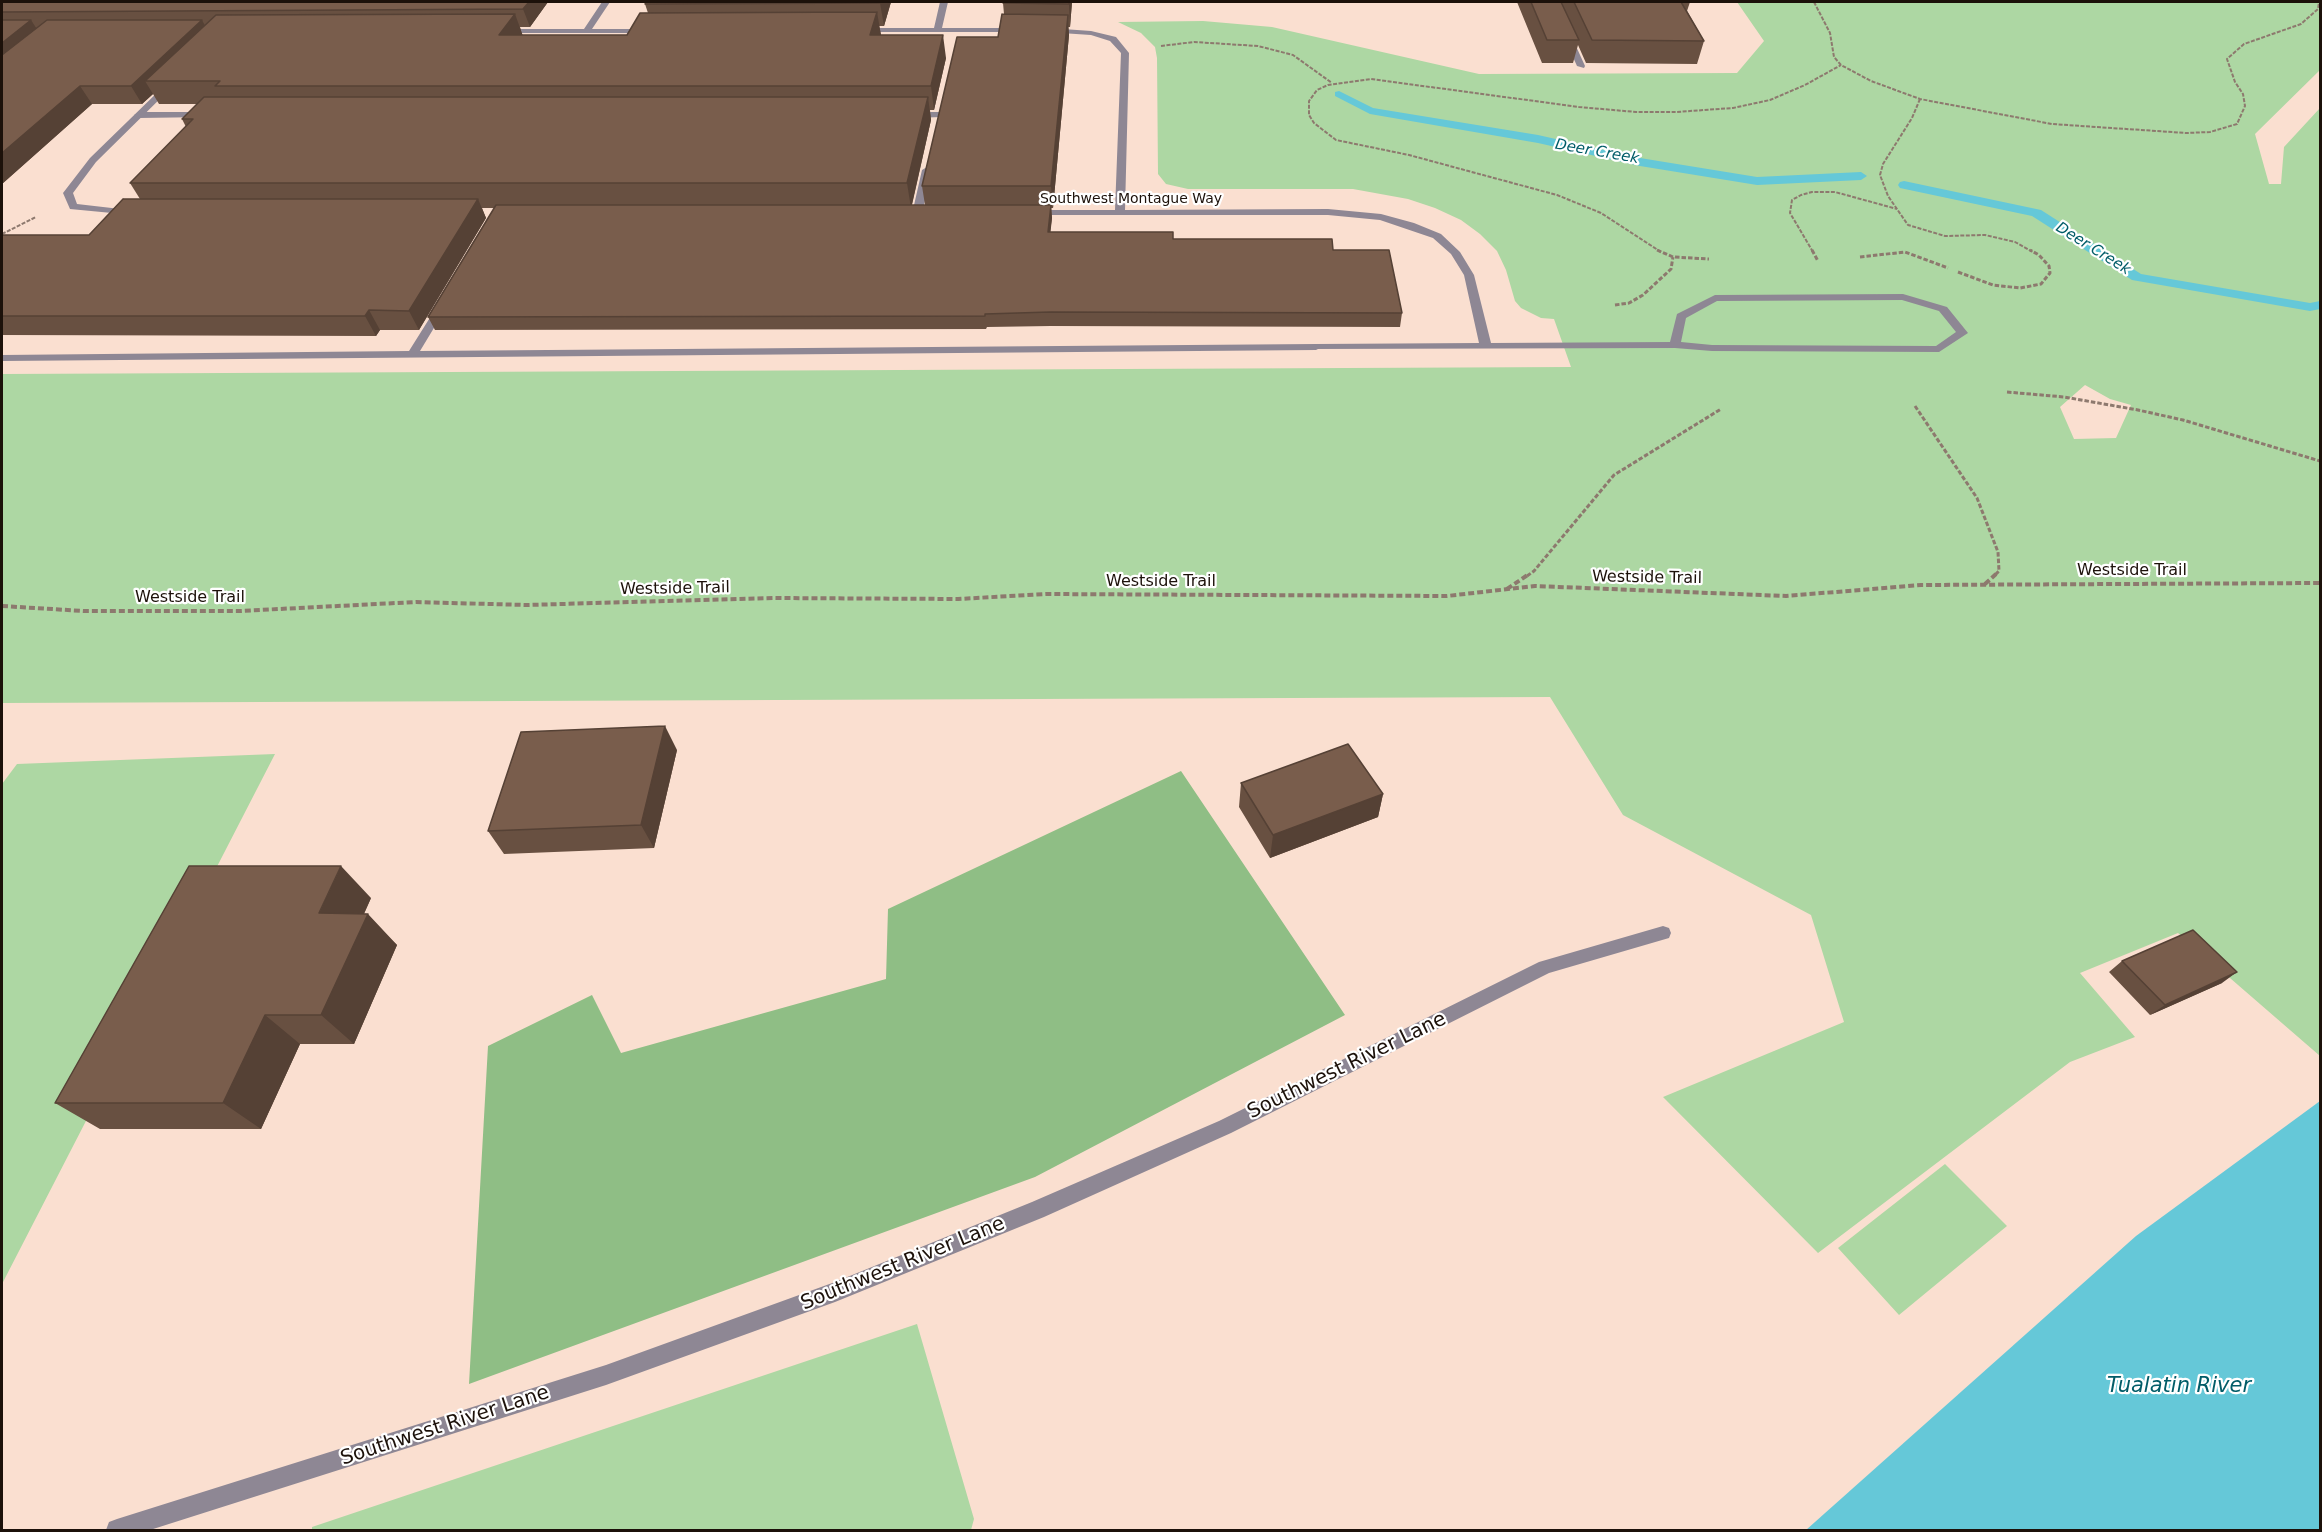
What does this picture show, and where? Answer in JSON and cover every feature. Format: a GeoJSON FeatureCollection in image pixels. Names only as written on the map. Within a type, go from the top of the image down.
{"type":"FeatureCollection","features":[{"type":"Feature","properties":{"kind":"street"},"geometry":{"type":"LineString","coordinates":[[586,31],[606,2]]}},
{"type":"Feature","properties":{"kind":"street"},"geometry":{"type":"LineString","coordinates":[[937,30],[944,2]]}},
{"type":"Feature","properties":{"kind":"street"},"geometry":{"type":"LineString","coordinates":[[1552,2],[1581,66]]}},
{"type":"Feature","properties":{"kind":"street"},"geometry":{"type":"LineString","coordinates":[[855,30],[1027,30]]}},
{"type":"Feature","properties":{"kind":"street"},"geometry":{"type":"LineString","coordinates":[[956,41],[959,30]]}},
{"type":"Feature","properties":{"kind":"street"},"geometry":{"type":"LineString","coordinates":[[1039,30],[1091,33],[1113,39],[1125,53],[1120,213]]}},
{"type":"Feature","properties":{"kind":"street"},"geometry":{"type":"LineString","coordinates":[[493,31],[656,31]]}},
{"type":"Feature","properties":{"kind":"street"},"geometry":{"type":"LineString","coordinates":[[138,213],[114,213],[73,207],[68,193],[93,160],[173,82]]}},
{"type":"Feature","properties":{"kind":"street"},"geometry":{"type":"LineString","coordinates":[[937,126],[942,104]]}},
{"type":"Feature","properties":{"kind":"street"},"geometry":{"type":"LineString","coordinates":[[139,115],[211,115]]}},
{"type":"Feature","properties":{"kind":"street"},"geometry":{"type":"LineString","coordinates":[[904,115],[940,115]]}},
{"type":"Feature","properties":{"kind":"street"},"geometry":{"type":"LineString","coordinates":[[917,214],[930,159]]}},
{"type":"Feature","properties":{"kind":"street","name":"Southwest Montague Way"},"geometry":{"type":"LineString","coordinates":[[1024,213],[1328,212],[1381,216],[1437,236],[1455,252],[1469,275],[1486,347]]}},
{"type":"Feature","properties":{"kind":"street"},"geometry":{"type":"LineString","coordinates":[[906,214],[929,214]]}},
{"type":"Feature","properties":{"kind":"street"},"geometry":{"type":"LineString","coordinates":[[413,354],[449,294]]}},
{"type":"Feature","properties":{"kind":"street"},"geometry":{"type":"LineString","coordinates":[[2,357],[1676,345],[1712,348],[1940,349],[1962,333],[1943,309],[1903,297],[1715,298],[1681,316],[1676,345]]}},
{"type":"Feature","properties":{"kind":"street","name":"Southwest River Lane"},"geometry":{"type":"LineString","coordinates":[[117,1530],[606,1374],[835,1293],[1037,1210],[1225,1127],[1545,968],[1663,933]]}},
{"type":"Feature","properties":{"kind":"path"},"geometry":{"type":"LineString","coordinates":[[1814,2],[1830,33],[1834,57],[1841,65],[1871,81],[1920,99],[1948,106],[2073,126],[2157,132],[2210,132],[2237,123],[2245,106],[2243,94],[2235,82],[2227,59],[2244,44],[2301,24],[2318,9],[2319,2]]}},
{"type":"Feature","properties":{"kind":"path"},"geometry":{"type":"LineString","coordinates":[[1125,53],[1171,44],[1210,42],[1258,46],[1293,55],[1332,84],[1312,96],[1308,108],[1314,123],[1336,140],[1409,155],[1557,195],[1601,213],[1645,244],[1674,257]]}},
{"type":"Feature","properties":{"kind":"path"},"geometry":{"type":"LineString","coordinates":[[1851,258],[1905,252],[1993,285],[2020,288],[2041,284],[2047,279],[2049,266],[2044,260],[2029,248],[2015,242],[1985,235],[1945,236],[1908,225],[1888,196],[1880,175],[1883,164],[1912,118],[1920,99]]}},
{"type":"Feature","properties":{"kind":"path"},"geometry":{"type":"LineString","coordinates":[[1819,262],[1790,213],[1792,200],[1812,192],[1834,192],[1897,209]]}},
{"type":"Feature","properties":{"kind":"path"},"geometry":{"type":"LineString","coordinates":[[2007,392],[2064,396],[2149,413],[2320,461]]}},
{"type":"Feature","properties":{"kind":"path"},"geometry":{"type":"LineString","coordinates":[[1916,406],[1977,498],[1998,552],[1999,571],[1984,584]]}},
{"type":"Feature","properties":{"kind":"path"},"geometry":{"type":"LineString","coordinates":[[1506,590],[1534,571],[1614,476],[1721,409]]}},
{"type":"Feature","properties":{"kind":"path","name":"Westside Trail"},"geometry":{"type":"LineString","coordinates":[[2,606],[84,611],[240,611],[416,602],[526,605],[772,598],[958,599],[1047,594],[1447,596],[1535,586],[1786,596],[1921,585],[2320,583]]}},
{"type":"Feature","properties":{"kind":"green space"},"geometry":{"type":"Polygon","coordinates":[[[1737,2],[2320,2],[2320,70],[2255,134],[2269,184],[2281,184],[2284,147],[2320,108],[2320,1056],[2178,933],[2080,973],[2135,1037],[2070,1062],[1818,1253],[1663,1097],[1844,1022],[1811,915],[1623,815],[1550,697],[2,703],[2,374],[1571,367],[1554,319],[1541,318],[1521,308],[1515,301],[1506,270],[1497,251],[1461,220],[1435,208],[1408,199],[1353,189],[1188,189],[1166,184],[1158,174],[1155,47],[1141,33],[1118,22],[1203,21],[1272,27],[1479,74],[1737,73],[1764,41],[1737,2]],[[2085,385],[2060,407],[2074,439],[2116,438],[2131,405],[2110,399],[2085,385]]]}},
{"type":"Feature","properties":{"kind":"green space"},"geometry":{"type":"Polygon","coordinates":[[[275,754],[2,1284],[2,784],[17,764],[275,754]]]}},
{"type":"Feature","properties":{"kind":"green space"},"geometry":{"type":"Polygon","coordinates":[[[1181,771],[1345,1015],[1035,1177],[469,1384],[488,1046],[592,995],[621,1053],[886,979],[888,909],[1181,771]]]}},
{"type":"Feature","properties":{"kind":"green space"},"geometry":{"type":"Polygon","coordinates":[[[1945,1164],[2007,1226],[1899,1315],[1838,1248],[1945,1164]]]}},
{"type":"Feature","properties":{"kind":"green space"},"geometry":{"type":"Polygon","coordinates":[[[917,1324],[974,1519],[971,1530],[312,1530],[312,1527],[917,1324]]]}},
{"type":"Feature","properties":{"kind":"water","name":"Tualatin River"},"geometry":{"type":"Polygon","coordinates":[[[2320,1101],[2320,1530],[1806,1530],[2136,1236],[2320,1101]]]}},
{"type":"Feature","properties":{"kind":"building"},"geometry":{"type":"Polygon","coordinates":[[[2,2],[529,2],[523,9],[2,12],[2,2]]]}},
{"type":"Feature","properties":{"kind":"building"},"geometry":{"type":"Polygon","coordinates":[[[646,2],[881,2],[645,4],[646,2]]]}},
{"type":"Feature","properties":{"kind":"building"},"geometry":{"type":"Polygon","coordinates":[[[1069,2],[1069,4],[1003,3],[1069,2]]]}},
{"type":"Feature","properties":{"kind":"building"},"geometry":{"type":"Polygon","coordinates":[[[1531,2],[1561,2],[1579,40],[1547,40],[1531,2]]]}},
{"type":"Feature","properties":{"kind":"building"},"geometry":{"type":"Polygon","coordinates":[[[1574,2],[1681,2],[1704,41],[1592,40],[1574,2]]]}},
{"type":"Feature","properties":{"kind":"building"},"geometry":{"type":"Polygon","coordinates":[[[877,12],[870,35],[943,35],[931,86],[215,86],[220,81],[145,81],[216,15],[515,14],[499,35],[627,35],[640,13],[877,12]]]}},
{"type":"Feature","properties":{"kind":"building"},"geometry":{"type":"Polygon","coordinates":[[[1002,14],[1068,15],[1051,186],[922,186],[957,37],[998,37],[1002,14]]]}},
{"type":"Feature","properties":{"kind":"building"},"geometry":{"type":"Polygon","coordinates":[[[2,20],[31,20],[2,43],[2,20]]]}},
{"type":"Feature","properties":{"kind":"building"},"geometry":{"type":"Polygon","coordinates":[[[47,20],[202,20],[131,86],[80,86],[2,153],[2,55],[47,20]]]}},
{"type":"Feature","properties":{"kind":"building"},"geometry":{"type":"Polygon","coordinates":[[[204,97],[928,97],[907,183],[130,183],[193,119],[182,119],[204,97]]]}},
{"type":"Feature","properties":{"kind":"building"},"geometry":{"type":"Polygon","coordinates":[[[123,199],[478,199],[409,311],[369,310],[365,316],[2,316],[2,235],[89,235],[123,199]]]}},
{"type":"Feature","properties":{"kind":"building"},"geometry":{"type":"Polygon","coordinates":[[[496,205],[1051,205],[1048,232],[1173,232],[1173,239],[1332,239],[1333,250],[1389,250],[1402,313],[1050,312],[985,314],[985,316],[428,317],[496,205]]]}},
{"type":"Feature","properties":{"kind":"building"},"geometry":{"type":"Polygon","coordinates":[[[665,726],[641,825],[488,831],[521,732],[665,726]]]}},
{"type":"Feature","properties":{"kind":"building"},"geometry":{"type":"Polygon","coordinates":[[[1348,744],[1383,794],[1273,835],[1241,783],[1348,744]]]}},
{"type":"Feature","properties":{"kind":"building"},"geometry":{"type":"Polygon","coordinates":[[[189,866],[341,866],[319,913],[368,914],[321,1015],[265,1015],[223,1103],[55,1103],[189,866]]]}},
{"type":"Feature","properties":{"kind":"building"},"geometry":{"type":"Polygon","coordinates":[[[2193,930],[2237,972],[2165,1005],[2122,961],[2193,930]]]}},
{"type":"Feature","properties":{"kind":"waterway","name":"Deer Creek"},"geometry":{"type":"LineString","coordinates":[[1339,94],[1370,111],[1538,139],[1640,162],[1757,181],[1861,176]]}},
{"type":"Feature","properties":{"kind":"waterway","name":"Deer Creek"},"geometry":{"type":"LineString","coordinates":[[1904,185],[2036,213],[2137,277],[2310,307],[2320,305]]}}]}
